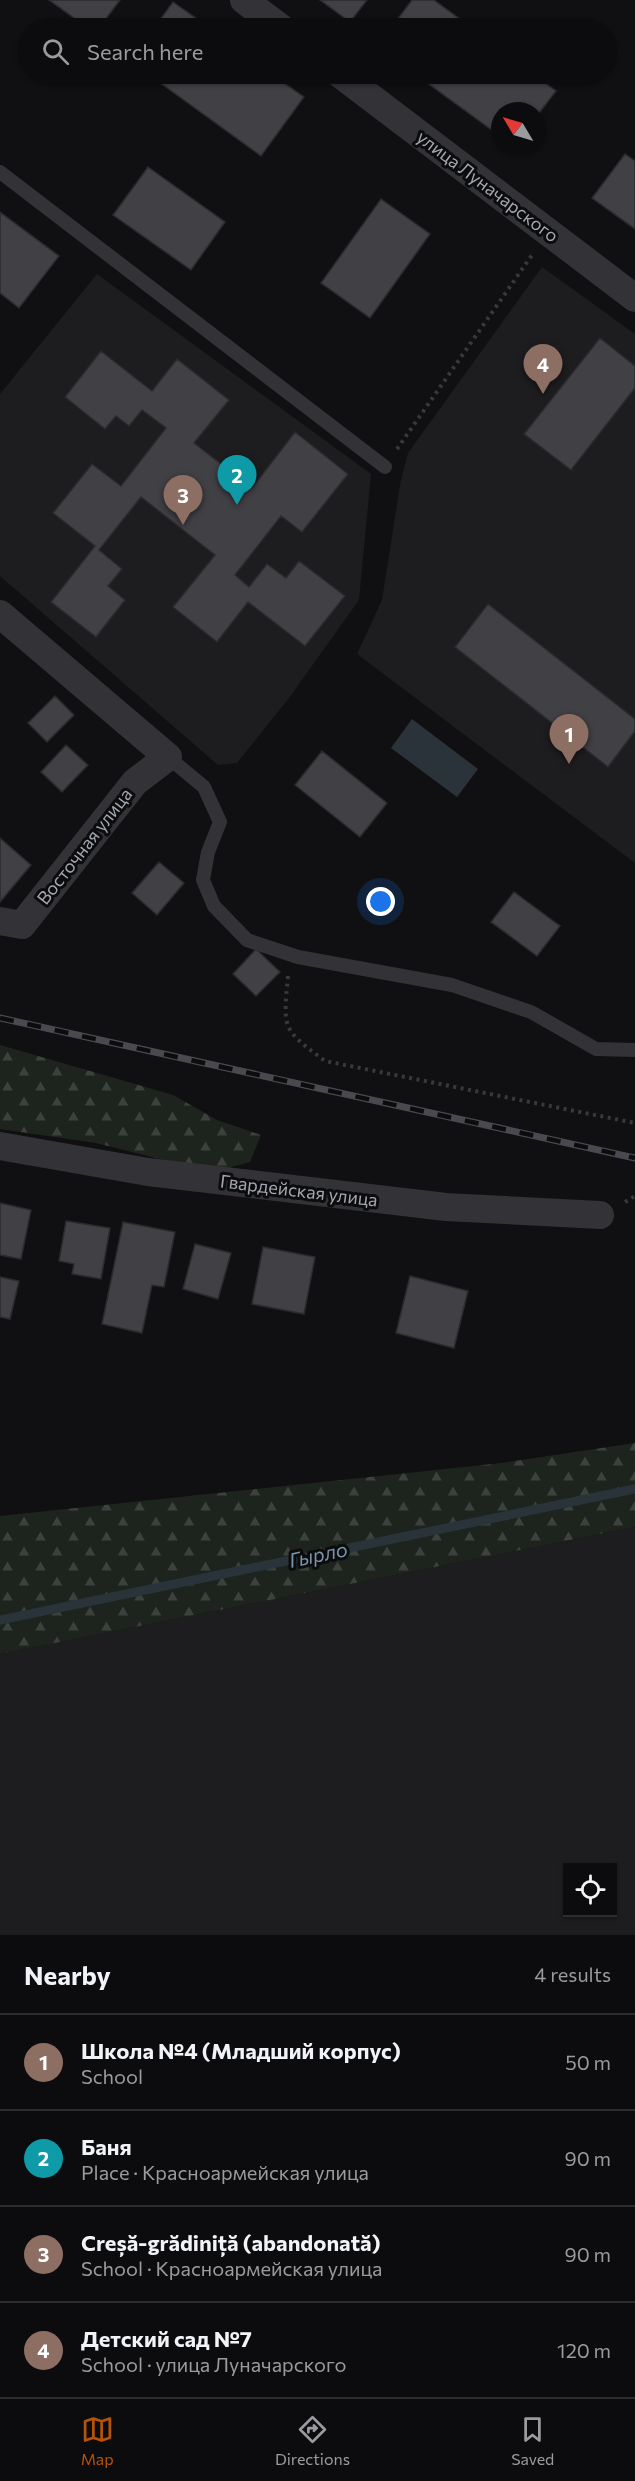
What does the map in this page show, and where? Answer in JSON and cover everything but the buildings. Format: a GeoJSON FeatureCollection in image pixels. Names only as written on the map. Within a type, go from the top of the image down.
{"type":"FeatureCollection","features":[{"type":"Feature","properties":{"kind":"street"},"geometry":{"type":"LineString","coordinates":[[244,0],[268,18]]}},
{"type":"Feature","properties":{"kind":"street","name":"улица Луначарского"},"geometry":{"type":"LineString","coordinates":[[353,84],[635,298]]}},
{"type":"Feature","properties":{"kind":"street"},"geometry":{"type":"LineString","coordinates":[[0,614],[168,757]]}},
{"type":"Feature","properties":{"kind":"street","name":"Восточная улица"},"geometry":{"type":"LineString","coordinates":[[0,921],[22,925],[135,782],[168,757]]}},
{"type":"Feature","properties":{"kind":"street","name":"Гвардейская улица"},"geometry":{"type":"LineString","coordinates":[[0,1146],[148,1172],[446,1207],[600,1215]]}},
{"type":"Feature","properties":{"kind":"lane"},"geometry":{"type":"LineString","coordinates":[[0,172],[385,467]]}},
{"type":"Feature","properties":{"kind":"lane"},"geometry":{"type":"LineString","coordinates":[[168,757],[204,787],[220,822],[208,852],[203,880],[214,906],[247,940],[290,954],[452,985],[531,1012],[596,1049],[635,1050]]}},
{"type":"Feature","properties":{"kind":"path"},"geometry":{"type":"LineString","coordinates":[[385,467],[548,232]]}},
{"type":"Feature","properties":{"kind":"path"},"geometry":{"type":"LineString","coordinates":[[290,954],[285,1012],[291,1035],[326,1061],[635,1123]]}},
{"type":"Feature","properties":{"kind":"shaded area"},"geometry":{"type":"Polygon","coordinates":[[[542,267],[635,334],[635,863],[357,654],[382,600],[400,485],[408,453],[542,267]]]}},
{"type":"Feature","properties":{"kind":"shaded area"},"geometry":{"type":"Polygon","coordinates":[[[97,274],[371,474],[359,600],[289,698],[237,763],[218,765],[0,576],[0,394],[97,274]]]}},
{"type":"Feature","properties":{"kind":"shaded area"},"geometry":{"type":"Polygon","coordinates":[[[412,719],[478,769],[457,797],[391,748],[412,719]]]}},
{"type":"Feature","properties":{"kind":"shaded area"},"geometry":{"type":"Polygon","coordinates":[[[635,1527],[635,1935],[0,1935],[0,1654],[635,1527]]]}},
{"type":"Feature","properties":{"kind":"green space"},"geometry":{"type":"Polygon","coordinates":[[[0,1045],[173,1095],[217,1120],[261,1135],[250,1162],[213,1172],[96,1143],[0,1129],[0,1045]]]}},
{"type":"Feature","properties":{"kind":"green space"},"geometry":{"type":"Polygon","coordinates":[[[635,1443],[635,1527],[0,1654],[0,1516],[502,1463],[635,1443]]]}},
{"type":"Feature","properties":{"kind":"waterway","name":"Гырло"},"geometry":{"type":"LineString","coordinates":[[0,1620],[635,1489]]}},
{"type":"Feature","properties":{"kind":"railway"},"geometry":{"type":"LineString","coordinates":[[0,1018],[635,1158]]}},
{"type":"Feature","properties":{"kind":"place","name":"Детский сад №7"},"geometry":{"type":"Point","coordinates":[543,394]}},
{"type":"Feature","properties":{"kind":"place","name":"Баня"},"geometry":{"type":"Point","coordinates":[237,505]}},
{"type":"Feature","properties":{"kind":"place","name":"Creșă-grădiniță (abandonată)"},"geometry":{"type":"Point","coordinates":[183,525]}},
{"type":"Feature","properties":{"kind":"place","name":"Школа №4 (Младший корпус)"},"geometry":{"type":"Point","coordinates":[569,764]}}]}
